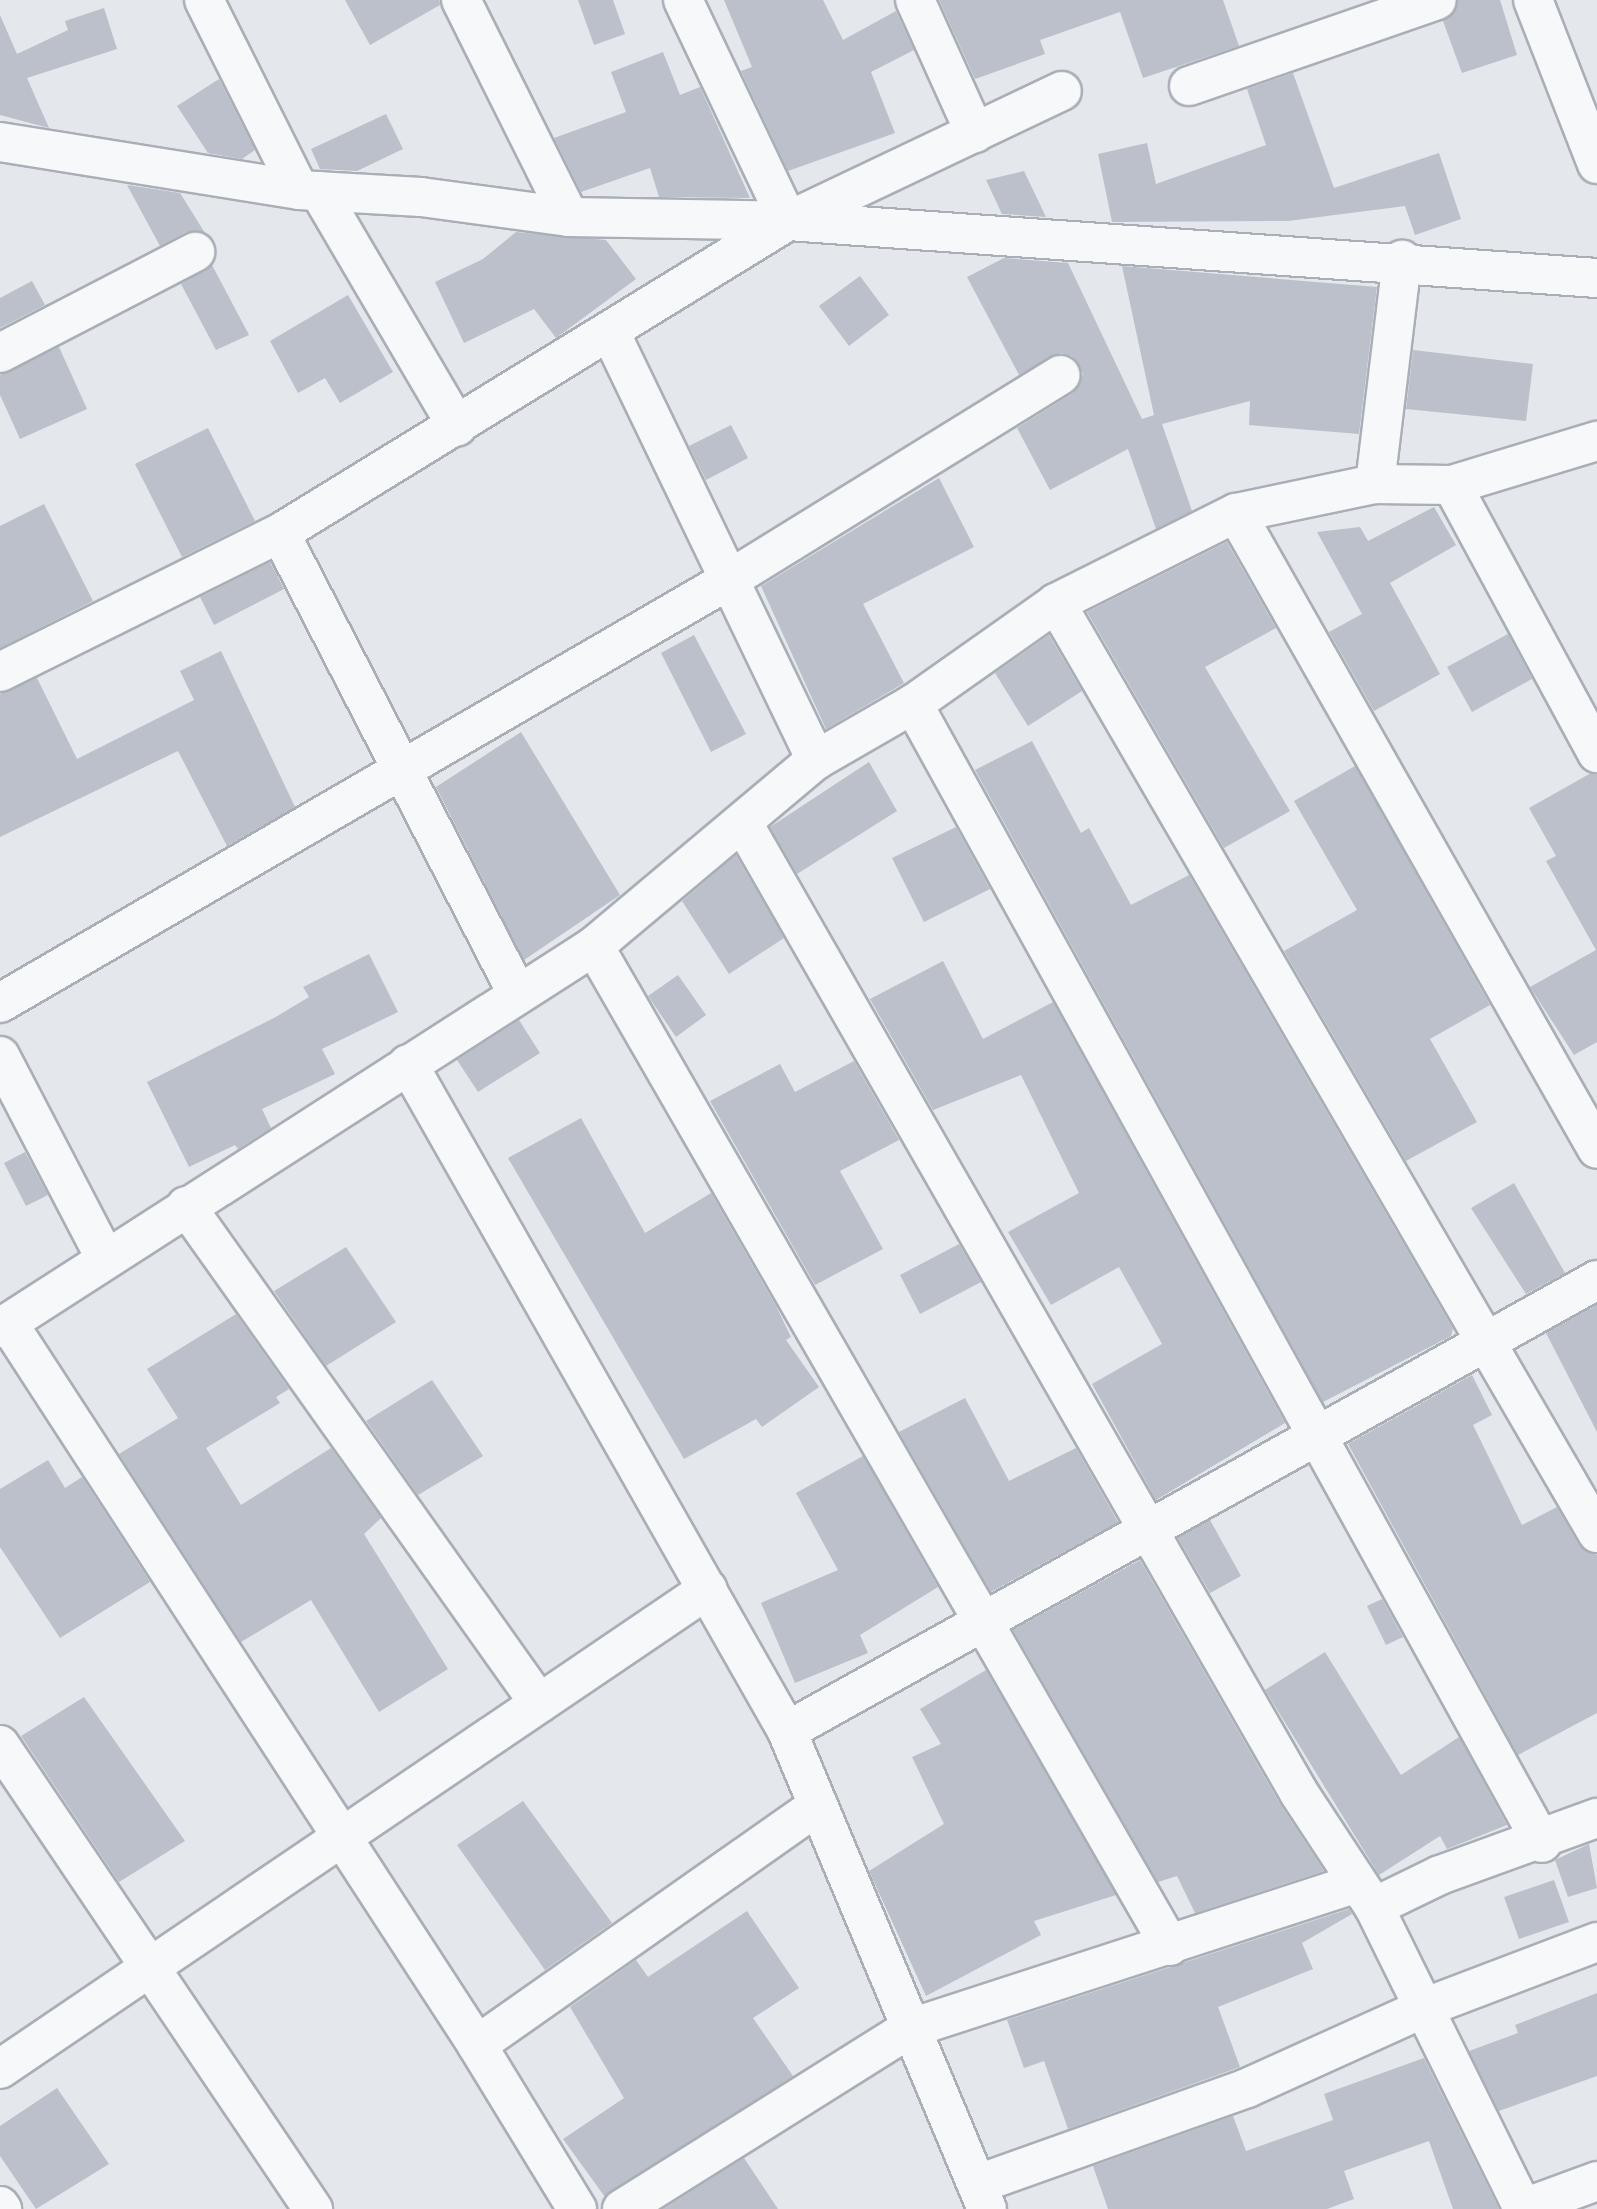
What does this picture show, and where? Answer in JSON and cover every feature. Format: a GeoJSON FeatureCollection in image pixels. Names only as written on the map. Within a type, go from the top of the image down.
{"type":"FeatureCollection","features":[{"type":"Feature","properties":{"kind":"street"},"geometry":{"type":"LineString","coordinates":[[204,0],[309,191],[457,426]]}},
{"type":"Feature","properties":{"kind":"street"},"geometry":{"type":"LineString","coordinates":[[461,0],[569,217]]}},
{"type":"Feature","properties":{"kind":"street"},"geometry":{"type":"LineString","coordinates":[[683,0],[788,221]]}},
{"type":"Feature","properties":{"kind":"street"},"geometry":{"type":"LineString","coordinates":[[915,0],[975,133]]}},
{"type":"Feature","properties":{"kind":"street"},"geometry":{"type":"LineString","coordinates":[[1189,86],[1437,0]]}},
{"type":"Feature","properties":{"kind":"street"},"geometry":{"type":"LineString","coordinates":[[1533,0],[1589,114],[1597,164]]}},
{"type":"Feature","properties":{"kind":"street"},"geometry":{"type":"LineString","coordinates":[[0,672],[280,533],[611,334],[788,221],[1062,91]]}},
{"type":"Feature","properties":{"kind":"street"},"geometry":{"type":"LineString","coordinates":[[0,142],[309,191],[569,217],[788,221],[1402,260],[1597,278]]}},
{"type":"Feature","properties":{"kind":"street"},"geometry":{"type":"LineString","coordinates":[[0,353],[195,252]]}},
{"type":"Feature","properties":{"kind":"street"},"geometry":{"type":"LineString","coordinates":[[1375,484],[1402,260]]}},
{"type":"Feature","properties":{"kind":"street"},"geometry":{"type":"LineString","coordinates":[[611,334],[727,581],[816,760]]}},
{"type":"Feature","properties":{"kind":"street"},"geometry":{"type":"LineString","coordinates":[[0,1003],[401,773],[727,581],[1061,375]]}},
{"type":"Feature","properties":{"kind":"street"},"geometry":{"type":"LineString","coordinates":[[577,2209],[477,2045],[4,1326],[516,991],[594,946],[744,825],[816,760],[913,705],[1056,603],[1236,513],[1375,484],[1452,485],[1597,441]]}},
{"type":"Feature","properties":{"kind":"street"},"geometry":{"type":"LineString","coordinates":[[1452,485],[1597,752]]}},
{"type":"Feature","properties":{"kind":"street"},"geometry":{"type":"LineString","coordinates":[[1236,513],[1597,1149]]}},
{"type":"Feature","properties":{"kind":"street"},"geometry":{"type":"LineString","coordinates":[[280,533],[401,773],[516,991]]}},
{"type":"Feature","properties":{"kind":"street"},"geometry":{"type":"LineString","coordinates":[[1056,603],[1597,1533]]}},
{"type":"Feature","properties":{"kind":"street"},"geometry":{"type":"LineString","coordinates":[[913,705],[1542,1843]]}},
{"type":"Feature","properties":{"kind":"street"},"geometry":{"type":"LineString","coordinates":[[744,825],[1149,1529],[1364,1895],[1426,2007],[1522,2209],[1597,2182]]}},
{"type":"Feature","properties":{"kind":"street"},"geometry":{"type":"LineString","coordinates":[[594,946],[1170,1945]]}},
{"type":"Feature","properties":{"kind":"street"},"geometry":{"type":"LineString","coordinates":[[0,1056],[105,1258]]}},
{"type":"Feature","properties":{"kind":"street"},"geometry":{"type":"LineString","coordinates":[[408,1064],[787,1731],[983,2197],[1247,2088],[1426,2007],[1597,1942]]}},
{"type":"Feature","properties":{"kind":"street"},"geometry":{"type":"LineString","coordinates":[[186,1206],[539,1703]]}},
{"type":"Feature","properties":{"kind":"street"},"geometry":{"type":"LineString","coordinates":[[787,1731],[1597,1280]]}},
{"type":"Feature","properties":{"kind":"street"},"geometry":{"type":"LineString","coordinates":[[0,2069],[708,1588]]}},
{"type":"Feature","properties":{"kind":"street"},"geometry":{"type":"LineString","coordinates":[[0,1745],[148,1969],[313,2209]]}},
{"type":"Feature","properties":{"kind":"street"},"geometry":{"type":"LineString","coordinates":[[477,2045],[818,1805]]}},
{"type":"Feature","properties":{"kind":"street"},"geometry":{"type":"LineString","coordinates":[[622,2209],[911,2028],[1170,1945],[1440,1875],[1542,1843],[1597,1818]]}},
{"type":"Feature","properties":{"kind":"building"},"geometry":{"type":"Polygon","coordinates":[[[345,0],[439,0],[440,5],[370,45],[345,0]]]}},
{"type":"Feature","properties":{"kind":"building"},"geometry":{"type":"Polygon","coordinates":[[[578,0],[613,0],[625,34],[594,45],[578,0]]]}},
{"type":"Feature","properties":{"kind":"building"},"geometry":{"type":"Polygon","coordinates":[[[724,0],[823,0],[843,40],[896,11],[914,50],[871,72],[895,133],[788,171],[741,71],[752,67],[724,0]]]}},
{"type":"Feature","properties":{"kind":"building"},"geometry":{"type":"Polygon","coordinates":[[[939,0],[1223,0],[1239,46],[1143,78],[1120,12],[1040,40],[1045,54],[975,79],[939,0]]]}},
{"type":"Feature","properties":{"kind":"building"},"geometry":{"type":"Polygon","coordinates":[[[1458,0],[1500,0],[1517,55],[1462,73],[1443,21],[1458,0]]]}},
{"type":"Feature","properties":{"kind":"building"},"geometry":{"type":"Polygon","coordinates":[[[104,8],[117,49],[27,78],[49,128],[0,115],[0,15],[17,54],[68,30],[65,21],[104,8]]]}},
{"type":"Feature","properties":{"kind":"building"},"geometry":{"type":"Polygon","coordinates":[[[663,52],[680,95],[700,87],[750,198],[659,197],[650,168],[581,192],[554,138],[626,112],[611,72],[663,52]]]}},
{"type":"Feature","properties":{"kind":"building"},"geometry":{"type":"Polygon","coordinates":[[[1293,73],[1334,188],[1439,153],[1461,219],[1415,235],[1405,206],[1288,221],[1112,222],[1098,154],[1147,143],[1156,184],[1266,145],[1247,89],[1293,73]]]}},
{"type":"Feature","properties":{"kind":"building"},"geometry":{"type":"Polygon","coordinates":[[[219,79],[255,150],[242,159],[208,153],[177,106],[219,79]]]}},
{"type":"Feature","properties":{"kind":"building"},"geometry":{"type":"Polygon","coordinates":[[[386,114],[403,149],[357,171],[320,169],[311,149],[386,114]]]}},
{"type":"Feature","properties":{"kind":"building"},"geometry":{"type":"Polygon","coordinates":[[[1024,171],[1046,217],[1002,214],[986,180],[1024,171]]]}},
{"type":"Feature","properties":{"kind":"building"},"geometry":{"type":"Polygon","coordinates":[[[127,185],[180,193],[205,233],[186,232],[160,246],[127,185]]]}},
{"type":"Feature","properties":{"kind":"building"},"geometry":{"type":"Polygon","coordinates":[[[516,232],[606,240],[636,279],[556,338],[534,309],[464,343],[435,282],[483,259],[516,232]]]}},
{"type":"Feature","properties":{"kind":"building"},"geometry":{"type":"Polygon","coordinates":[[[1004,258],[1068,263],[1142,419],[1154,415],[1122,266],[1377,287],[1359,434],[1249,425],[1250,401],[1162,424],[1192,511],[1156,529],[1128,449],[1050,490],[1017,428],[1073,393],[1083,374],[1072,356],[1061,353],[1019,375],[967,277],[1004,258]]]}},
{"type":"Feature","properties":{"kind":"building"},"geometry":{"type":"Polygon","coordinates":[[[212,265],[249,335],[216,350],[181,284],[212,265]]]}},
{"type":"Feature","properties":{"kind":"building"},"geometry":{"type":"Polygon","coordinates":[[[860,276],[889,315],[849,346],[819,306],[860,276]]]}},
{"type":"Feature","properties":{"kind":"building"},"geometry":{"type":"Polygon","coordinates":[[[32,281],[45,305],[0,328],[0,298],[32,281]]]}},
{"type":"Feature","properties":{"kind":"building"},"geometry":{"type":"Polygon","coordinates":[[[348,295],[393,372],[340,403],[325,378],[298,393],[270,341],[348,295]]]}},
{"type":"Feature","properties":{"kind":"building"},"geometry":{"type":"Polygon","coordinates":[[[59,347],[87,409],[20,439],[0,395],[0,375],[59,347]]]}},
{"type":"Feature","properties":{"kind":"building"},"geometry":{"type":"Polygon","coordinates":[[[1413,350],[1533,364],[1526,421],[1406,409],[1413,350]]]}},
{"type":"Feature","properties":{"kind":"building"},"geometry":{"type":"Polygon","coordinates":[[[731,425],[748,458],[706,480],[689,446],[731,425]]]}},
{"type":"Feature","properties":{"kind":"building"},"geometry":{"type":"Polygon","coordinates":[[[208,428],[255,521],[182,557],[135,464],[208,428]]]}},
{"type":"Feature","properties":{"kind":"building"},"geometry":{"type":"Polygon","coordinates":[[[939,478],[974,547],[863,604],[904,683],[826,729],[761,586],[939,478]]]}},
{"type":"Feature","properties":{"kind":"building"},"geometry":{"type":"Polygon","coordinates":[[[44,504],[93,601],[0,648],[0,526],[44,504]]]}},
{"type":"Feature","properties":{"kind":"building"},"geometry":{"type":"Polygon","coordinates":[[[1434,507],[1456,545],[1390,583],[1440,674],[1374,711],[1329,632],[1362,614],[1317,532],[1360,527],[1368,541],[1434,507]]]}},
{"type":"Feature","properties":{"kind":"building"},"geometry":{"type":"Polygon","coordinates":[[[1227,542],[1276,628],[1205,667],[1290,811],[1224,848],[1087,612],[1227,542]]]}},
{"type":"Feature","properties":{"kind":"building"},"geometry":{"type":"Polygon","coordinates":[[[270,562],[284,589],[214,625],[200,597],[270,562]]]}},
{"type":"Feature","properties":{"kind":"building"},"geometry":{"type":"Polygon","coordinates":[[[1508,634],[1532,679],[1472,712],[1447,667],[1508,634]]]}},
{"type":"Feature","properties":{"kind":"building"},"geometry":{"type":"Polygon","coordinates":[[[694,635],[746,734],[711,752],[661,653],[694,635]]]}},
{"type":"Feature","properties":{"kind":"building"},"geometry":{"type":"Polygon","coordinates":[[[1049,635],[1082,691],[1028,726],[995,673],[1049,635]]]}},
{"type":"Feature","properties":{"kind":"building"},"geometry":{"type":"Polygon","coordinates":[[[221,651],[295,807],[227,846],[178,751],[0,837],[0,694],[37,678],[77,759],[194,700],[180,671],[221,651]]]}},
{"type":"Feature","properties":{"kind":"building"},"geometry":{"type":"Polygon","coordinates":[[[521,732],[620,895],[524,960],[436,787],[521,732]]]}},
{"type":"Feature","properties":{"kind":"building"},"geometry":{"type":"Polygon","coordinates":[[[1032,741],[1081,833],[1089,828],[1131,905],[1189,875],[1453,1329],[1451,1336],[1323,1402],[975,770],[1032,741]]]}},
{"type":"Feature","properties":{"kind":"building"},"geometry":{"type":"Polygon","coordinates":[[[869,762],[897,811],[797,874],[770,827],[869,762]]]}},
{"type":"Feature","properties":{"kind":"building"},"geometry":{"type":"Polygon","coordinates":[[[1355,766],[1490,1005],[1430,1039],[1477,1122],[1406,1161],[1284,951],[1357,910],[1294,801],[1355,766]]]}},
{"type":"Feature","properties":{"kind":"building"},"geometry":{"type":"Polygon","coordinates":[[[1591,773],[1597,775],[1597,1042],[1574,1055],[1530,987],[1596,950],[1546,861],[1556,856],[1529,808],[1591,773]]]}},
{"type":"Feature","properties":{"kind":"building"},"geometry":{"type":"Polygon","coordinates":[[[956,827],[990,889],[924,922],[892,858],[956,827]]]}},
{"type":"Feature","properties":{"kind":"building"},"geometry":{"type":"Polygon","coordinates":[[[736,855],[784,938],[729,974],[682,901],[736,855]]]}},
{"type":"Feature","properties":{"kind":"building"},"geometry":{"type":"Polygon","coordinates":[[[369,954],[398,1012],[322,1049],[335,1074],[262,1109],[271,1128],[238,1149],[235,1145],[189,1167],[147,1082],[274,1018],[309,997],[303,987],[369,954]]]}},
{"type":"Feature","properties":{"kind":"building"},"geometry":{"type":"Polygon","coordinates":[[[943,961],[983,1039],[1053,1002],[1285,1423],[1156,1500],[1092,1384],[1162,1344],[1119,1267],[1051,1305],[1008,1232],[1079,1193],[1021,1075],[933,1110],[870,999],[943,961]]]}},
{"type":"Feature","properties":{"kind":"building"},"geometry":{"type":"Polygon","coordinates":[[[678,975],[706,1015],[676,1037],[648,996],[678,975]]]}},
{"type":"Feature","properties":{"kind":"building"},"geometry":{"type":"Polygon","coordinates":[[[519,1020],[540,1053],[478,1092],[457,1060],[519,1020]]]}},
{"type":"Feature","properties":{"kind":"building"},"geometry":{"type":"Polygon","coordinates":[[[854,1061],[899,1140],[840,1171],[883,1249],[815,1285],[710,1101],[780,1064],[795,1092],[854,1061]]]}},
{"type":"Feature","properties":{"kind":"building"},"geometry":{"type":"Polygon","coordinates":[[[581,1118],[645,1233],[711,1193],[776,1306],[791,1337],[786,1340],[819,1387],[762,1427],[756,1419],[684,1459],[508,1158],[581,1118]]]}},
{"type":"Feature","properties":{"kind":"building"},"geometry":{"type":"Polygon","coordinates":[[[25,1152],[48,1195],[26,1206],[4,1163],[25,1152]]]}},
{"type":"Feature","properties":{"kind":"building"},"geometry":{"type":"Polygon","coordinates":[[[1514,1183],[1565,1273],[1526,1294],[1471,1208],[1514,1183]]]}},
{"type":"Feature","properties":{"kind":"building"},"geometry":{"type":"Polygon","coordinates":[[[959,1244],[981,1282],[920,1314],[900,1275],[959,1244]]]}},
{"type":"Feature","properties":{"kind":"building"},"geometry":{"type":"Polygon","coordinates":[[[346,1247],[396,1322],[326,1366],[274,1291],[346,1247]]]}},
{"type":"Feature","properties":{"kind":"building"},"geometry":{"type":"Polygon","coordinates":[[[1597,1305],[1597,1432],[1546,1333],[1597,1305]]]}},
{"type":"Feature","properties":{"kind":"building"},"geometry":{"type":"Polygon","coordinates":[[[236,1314],[289,1389],[276,1397],[280,1403],[206,1448],[241,1505],[331,1448],[381,1518],[364,1534],[448,1669],[379,1712],[311,1600],[241,1642],[119,1454],[178,1418],[147,1369],[236,1314]]]}},
{"type":"Feature","properties":{"kind":"building"},"geometry":{"type":"Polygon","coordinates":[[[1472,1375],[1492,1415],[1473,1425],[1522,1525],[1557,1507],[1579,1545],[1597,1555],[1597,1713],[1518,1755],[1348,1444],[1472,1375]]]}},
{"type":"Feature","properties":{"kind":"building"},"geometry":{"type":"Polygon","coordinates":[[[432,1380],[483,1456],[418,1495],[366,1421],[432,1380]]]}},
{"type":"Feature","properties":{"kind":"building"},"geometry":{"type":"Polygon","coordinates":[[[965,1398],[1009,1481],[1076,1448],[1118,1522],[991,1592],[899,1432],[965,1398]]]}},
{"type":"Feature","properties":{"kind":"building"},"geometry":{"type":"Polygon","coordinates":[[[863,1456],[938,1587],[860,1635],[868,1653],[795,1683],[761,1603],[838,1570],[796,1493],[863,1456]]]}},
{"type":"Feature","properties":{"kind":"building"},"geometry":{"type":"Polygon","coordinates":[[[48,1460],[65,1488],[82,1477],[150,1582],[60,1638],[0,1547],[0,1489],[48,1460]]]}},
{"type":"Feature","properties":{"kind":"building"},"geometry":{"type":"Polygon","coordinates":[[[1210,1520],[1241,1576],[1210,1593],[1178,1538],[1210,1520]]]}},
{"type":"Feature","properties":{"kind":"building"},"geometry":{"type":"Polygon","coordinates":[[[1140,1560],[1280,1804],[1324,1871],[1195,1913],[1177,1876],[1158,1882],[1013,1630],[1140,1560]]]}},
{"type":"Feature","properties":{"kind":"building"},"geometry":{"type":"Polygon","coordinates":[[[1382,1599],[1403,1637],[1386,1645],[1367,1606],[1382,1599]]]}},
{"type":"Feature","properties":{"kind":"building"},"geometry":{"type":"Polygon","coordinates":[[[1325,1652],[1401,1775],[1459,1737],[1507,1825],[1447,1849],[1440,1836],[1379,1875],[1265,1690],[1325,1652]]]}},
{"type":"Feature","properties":{"kind":"building"},"geometry":{"type":"Polygon","coordinates":[[[986,1670],[1116,1895],[1034,1921],[1041,1935],[926,1996],[869,1871],[944,1824],[912,1757],[941,1744],[920,1709],[986,1670]]]}},
{"type":"Feature","properties":{"kind":"building"},"geometry":{"type":"Polygon","coordinates":[[[84,1697],[185,1841],[119,1882],[21,1736],[84,1697]]]}},
{"type":"Feature","properties":{"kind":"building"},"geometry":{"type":"Polygon","coordinates":[[[523,1801],[612,1923],[545,1970],[457,1845],[523,1801]]]}},
{"type":"Feature","properties":{"kind":"building"},"geometry":{"type":"Polygon","coordinates":[[[1589,1844],[1597,1888],[1568,1897],[1555,1860],[1589,1844]]]}},
{"type":"Feature","properties":{"kind":"building"},"geometry":{"type":"Polygon","coordinates":[[[1554,1880],[1569,1922],[1519,1939],[1504,1897],[1554,1880]]]}},
{"type":"Feature","properties":{"kind":"building"},"geometry":{"type":"Polygon","coordinates":[[[1349,1909],[1352,1914],[1302,1943],[1313,1969],[1218,2007],[1240,2067],[1068,2129],[1044,2061],[1024,2068],[1007,2020],[1349,1909]]]}},
{"type":"Feature","properties":{"kind":"building"},"geometry":{"type":"Polygon","coordinates":[[[747,1911],[799,1988],[753,2018],[793,2076],[605,2197],[563,2139],[624,2098],[570,2007],[636,1960],[648,1977],[747,1911]]]}},
{"type":"Feature","properties":{"kind":"building"},"geometry":{"type":"Polygon","coordinates":[[[1597,1993],[1597,2076],[1499,2111],[1469,2051],[1518,2033],[1515,2025],[1597,1993]]]}},
{"type":"Feature","properties":{"kind":"building"},"geometry":{"type":"Polygon","coordinates":[[[1424,2058],[1499,2209],[1453,2209],[1429,2141],[1344,2171],[1354,2199],[1327,2209],[1108,2209],[1093,2166],[1233,2116],[1246,2151],[1333,2120],[1324,2094],[1424,2058]]]}},
{"type":"Feature","properties":{"kind":"building"},"geometry":{"type":"Polygon","coordinates":[[[57,2088],[109,2164],[36,2209],[0,2156],[0,2126],[57,2088]]]}},
{"type":"Feature","properties":{"kind":"building"},"geometry":{"type":"Polygon","coordinates":[[[744,2158],[778,2209],[663,2209],[744,2158]]]}}]}
